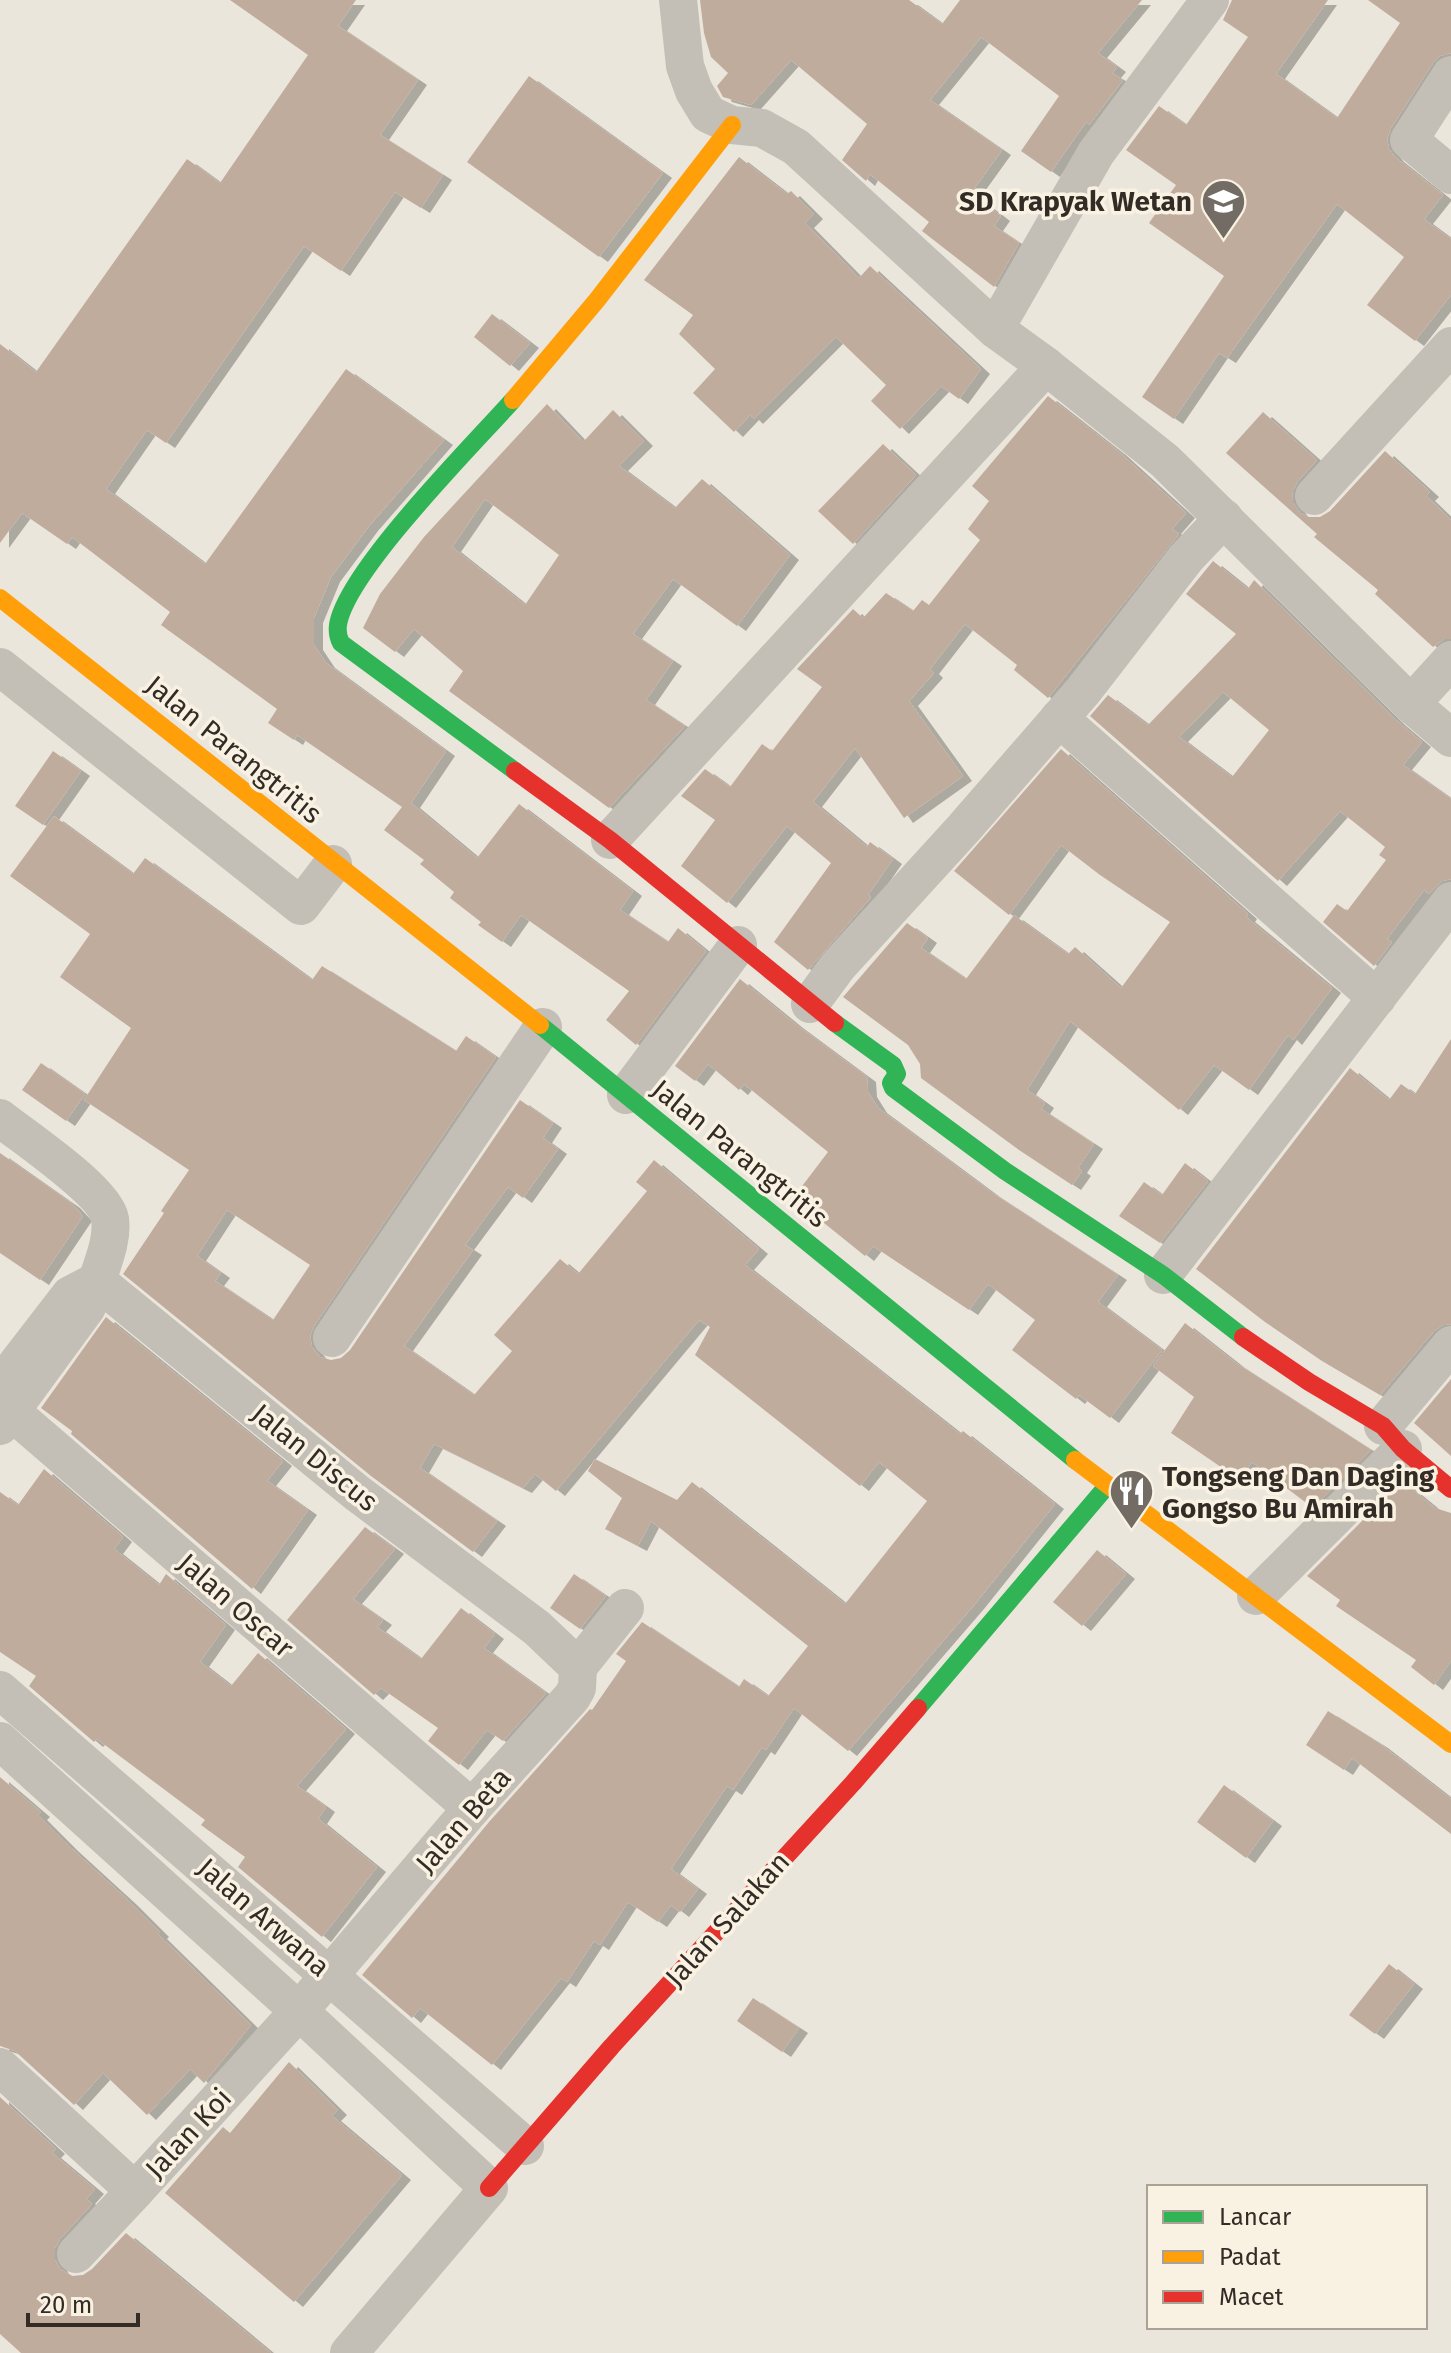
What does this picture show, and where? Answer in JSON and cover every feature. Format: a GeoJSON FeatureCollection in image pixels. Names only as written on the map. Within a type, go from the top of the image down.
{"type":"FeatureCollection","features":[{"type":"Feature","properties":{"kind":"street"},"geometry":{"type":"LineString","coordinates":[[678,0],[685,66],[694,91],[708,114],[732,125],[762,128],[796,147],[995,329],[1165,461],[1411,704],[1451,738]]}},
{"type":"Feature","properties":{"kind":"street"},"geometry":{"type":"LineString","coordinates":[[995,329],[1096,153],[1210,0]]}},
{"type":"Feature","properties":{"kind":"street"},"geometry":{"type":"LineString","coordinates":[[1451,75],[1409,140],[1451,175]]}},
{"type":"Feature","properties":{"kind":"street"},"geometry":{"type":"LineString","coordinates":[[732,125],[617,274],[522,390],[452,465],[371,563],[335,628],[335,636],[610,840],[810,1004],[893,1065],[897,1074],[890,1085],[893,1088],[1005,1171],[1163,1275],[1250,1342],[1393,1438],[1451,1489]]}},
{"type":"Feature","properties":{"kind":"street"},"geometry":{"type":"LineString","coordinates":[[1314,496],[1451,346]]}},
{"type":"Feature","properties":{"kind":"street"},"geometry":{"type":"LineString","coordinates":[[610,840],[1046,366]]}},
{"type":"Feature","properties":{"kind":"street"},"geometry":{"type":"LineString","coordinates":[[810,1004],[838,966],[1059,718],[1186,558],[1224,518]]}},
{"type":"Feature","properties":{"kind":"street","name":"Jalan Parangtritis"},"geometry":{"type":"LineString","coordinates":[[0,598],[543,1027],[1107,1486],[1451,1744]]}},
{"type":"Feature","properties":{"kind":"street"},"geometry":{"type":"LineString","coordinates":[[1411,704],[1451,660]]}},
{"type":"Feature","properties":{"kind":"street"},"geometry":{"type":"LineString","coordinates":[[0,667],[301,906],[333,864]]}},
{"type":"Feature","properties":{"kind":"street"},"geometry":{"type":"LineString","coordinates":[[1059,718],[1377,998]]}},
{"type":"Feature","properties":{"kind":"street"},"geometry":{"type":"LineString","coordinates":[[1163,1275],[1451,901]]}},
{"type":"Feature","properties":{"kind":"street"},"geometry":{"type":"LineString","coordinates":[[626,1095],[738,945]]}},
{"type":"Feature","properties":{"kind":"street"},"geometry":{"type":"LineString","coordinates":[[332,1338],[543,1027]]}},
{"type":"Feature","properties":{"kind":"street"},"geometry":{"type":"LineString","coordinates":[[0,1118],[91,1190],[107,1207],[111,1222],[97,1281],[87,1307],[3,1406]]}},
{"type":"Feature","properties":{"kind":"street","name":"Jalan Discus"},"geometry":{"type":"LineString","coordinates":[[97,1281],[357,1493],[537,1628],[578,1667]]}},
{"type":"Feature","properties":{"kind":"street"},"geometry":{"type":"LineString","coordinates":[[1256,1596],[1393,1438],[1451,1345]]}},
{"type":"Feature","properties":{"kind":"street","name":"Jalan Oscar"},"geometry":{"type":"LineString","coordinates":[[3,1406],[472,1808]]}},
{"type":"Feature","properties":{"kind":"street","name":"Jalan Salakan"},"geometry":{"type":"LineString","coordinates":[[349,2353],[525,2146],[749,1894],[853,1783],[1107,1486]]}},
{"type":"Feature","properties":{"kind":"street"},"geometry":{"type":"LineString","coordinates":[[578,1667],[625,1608]]}},
{"type":"Feature","properties":{"kind":"street","name":"Jalan Beta"},"geometry":{"type":"LineString","coordinates":[[299,2011],[472,1808],[572,1697],[577,1688],[578,1667]]}},
{"type":"Feature","properties":{"kind":"street","name":"Jalan Arwana"},"geometry":{"type":"LineString","coordinates":[[0,1690],[525,2146]]}},
{"type":"Feature","properties":{"kind":"street","name":"Jalan Arwana"},"geometry":{"type":"LineString","coordinates":[[0,1741],[299,2011],[489,2188]]}},
{"type":"Feature","properties":{"kind":"street","name":"Jalan Koi"},"geometry":{"type":"LineString","coordinates":[[0,2067],[135,2191],[299,2011]]}},
{"type":"Feature","properties":{"kind":"street"},"geometry":{"type":"LineString","coordinates":[[76,2254],[135,2191]]}},
{"type":"Feature","properties":{"kind":"building"},"geometry":{"type":"Polygon","coordinates":[[[230,0],[356,0],[338,26],[418,80],[380,135],[443,175],[421,208],[395,192],[341,271],[304,246],[166,443],[147,430],[106,489],[205,564],[346,369],[444,440],[369,526],[331,577],[314,618],[314,645],[326,663],[446,751],[411,803],[477,858],[519,804],[633,891],[620,910],[668,942],[678,928],[706,951],[636,1045],[606,1020],[629,991],[521,915],[502,942],[478,925],[481,922],[450,898],[454,892],[420,864],[424,860],[384,830],[402,807],[297,735],[294,740],[268,723],[277,709],[161,625],[170,612],[72,537],[67,544],[22,513],[0,543],[0,344],[36,372],[187,159],[220,183],[308,55],[230,0]]]}},
{"type":"Feature","properties":{"kind":"building"},"geometry":{"type":"Polygon","coordinates":[[[700,0],[909,0],[942,24],[960,0],[1142,0],[1098,53],[1117,67],[1112,73],[1123,80],[1089,125],[1086,122],[1051,172],[1021,151],[1059,96],[981,37],[930,100],[1002,150],[971,193],[1001,216],[994,226],[1019,243],[994,287],[922,231],[929,222],[870,174],[866,181],[842,160],[867,124],[791,60],[751,105],[723,97],[717,86],[728,73],[711,57],[700,0]]]}},
{"type":"Feature","properties":{"kind":"building"},"geometry":{"type":"Polygon","coordinates":[[[1232,0],[1328,0],[1276,74],[1337,118],[1400,23],[1368,0],[1451,0],[1451,53],[1440,56],[1433,63],[1387,139],[1395,157],[1443,195],[1424,219],[1451,239],[1451,295],[1415,341],[1367,305],[1404,257],[1337,204],[1227,358],[1219,353],[1174,419],[1142,397],[1224,276],[1149,223],[1176,185],[1126,150],[1159,106],[1186,125],[1248,37],[1223,20],[1232,0]]]}},
{"type":"Feature","properties":{"kind":"building"},"geometry":{"type":"Polygon","coordinates":[[[529,76],[663,173],[599,257],[467,162],[529,76]]]}},
{"type":"Feature","properties":{"kind":"building"},"geometry":{"type":"Polygon","coordinates":[[[739,157],[787,194],[791,191],[814,214],[805,223],[859,278],[870,266],[981,369],[959,399],[941,386],[900,429],[871,401],[886,385],[836,337],[754,419],[750,415],[734,432],[693,393],[715,369],[679,334],[693,315],[644,280],[739,157]]]}},
{"type":"Feature","properties":{"kind":"building"},"geometry":{"type":"Polygon","coordinates":[[[492,314],[530,343],[510,366],[474,337],[492,314]]]}},
{"type":"Feature","properties":{"kind":"building"},"geometry":{"type":"Polygon","coordinates":[[[1048,396],[1118,451],[1186,513],[1172,529],[1179,534],[1048,698],[1014,670],[1017,665],[965,624],[930,669],[934,673],[909,701],[963,776],[904,818],[855,748],[813,802],[867,847],[870,842],[893,859],[868,895],[871,897],[808,970],[774,942],[831,863],[787,826],[727,903],[681,866],[715,820],[681,796],[705,769],[730,787],[762,744],[772,751],[822,687],[797,669],[853,609],[863,618],[886,593],[913,611],[922,600],[929,605],[980,540],[968,529],[989,501],[972,486],[1048,396]]]}},
{"type":"Feature","properties":{"kind":"building"},"geometry":{"type":"Polygon","coordinates":[[[547,404],[583,442],[613,410],[644,441],[619,466],[675,508],[702,479],[790,555],[737,626],[673,579],[633,634],[673,661],[646,700],[685,726],[609,808],[449,691],[463,671],[414,629],[395,652],[363,628],[380,594],[424,537],[547,404]],[[485,499],[452,547],[525,605],[559,555],[485,499]]]}},
{"type":"Feature","properties":{"kind":"building"},"geometry":{"type":"Polygon","coordinates":[[[1263,412],[1317,460],[1292,492],[1293,503],[1300,513],[1320,517],[1330,511],[1385,451],[1430,492],[1426,496],[1451,520],[1451,639],[1444,639],[1433,647],[1375,594],[1378,590],[1314,537],[1317,534],[1226,453],[1263,412]]]}},
{"type":"Feature","properties":{"kind":"building"},"geometry":{"type":"Polygon","coordinates":[[[883,444],[916,475],[853,544],[818,511],[883,444]]]}},
{"type":"Feature","properties":{"kind":"building"},"geometry":{"type":"Polygon","coordinates":[[[1213,561],[1248,589],[1254,580],[1422,742],[1403,765],[1451,799],[1451,879],[1442,881],[1429,894],[1424,890],[1387,939],[1392,942],[1374,966],[1323,922],[1337,904],[1347,911],[1386,860],[1379,855],[1385,847],[1340,811],[1278,881],[1090,716],[1108,695],[1148,725],[1236,634],[1186,594],[1213,561]],[[1223,692],[1179,737],[1232,777],[1269,730],[1223,692]]]}},
{"type":"Feature","properties":{"kind":"building"},"geometry":{"type":"Polygon","coordinates":[[[1061,749],[1248,914],[1246,917],[1332,988],[1293,1040],[1288,1035],[1249,1090],[1214,1065],[1179,1110],[1070,1021],[1027,1090],[1045,1103],[1041,1109],[1094,1144],[1078,1168],[1082,1171],[1072,1185],[921,1078],[920,1064],[908,1045],[843,997],[907,923],[928,938],[921,948],[966,979],[1014,915],[1068,954],[1075,947],[1121,988],[1170,922],[1061,845],[1009,915],[954,871],[1061,749]]]}},
{"type":"Feature","properties":{"kind":"building"},"geometry":{"type":"Polygon","coordinates":[[[53,751],[81,771],[43,825],[15,806],[53,751]]]}},
{"type":"Feature","properties":{"kind":"building"},"geometry":{"type":"Polygon","coordinates":[[[54,816],[133,874],[145,858],[312,980],[322,966],[456,1051],[466,1036],[496,1057],[314,1326],[310,1336],[312,1347],[320,1357],[331,1360],[341,1358],[350,1350],[520,1100],[553,1123],[543,1138],[558,1149],[523,1198],[508,1187],[465,1245],[473,1250],[404,1346],[474,1395],[512,1351],[494,1335],[560,1259],[578,1274],[647,1191],[636,1182],[654,1160],[759,1249],[745,1265],[960,1434],[963,1431],[1055,1504],[975,1604],[848,1751],[794,1708],[766,1750],[762,1747],[733,1790],[727,1786],[671,1869],[698,1889],[680,1912],[671,1905],[658,1922],[628,1902],[600,1945],[594,1941],[567,1982],[561,1978],[492,2065],[420,2008],[412,2018],[362,1975],[489,1822],[592,1710],[626,1661],[616,1654],[642,1622],[739,1687],[744,1679],[768,1696],[808,1646],[651,1521],[638,1546],[605,1529],[622,1498],[588,1471],[595,1459],[677,1500],[692,1482],[845,1604],[927,1501],[879,1462],[860,1486],[695,1355],[710,1327],[699,1320],[556,1491],[535,1474],[523,1488],[434,1444],[420,1468],[497,1521],[473,1552],[371,1476],[123,1274],[189,1170],[84,1100],[131,1028],[60,977],[90,934],[10,876],[54,816]],[[227,1210],[197,1256],[221,1273],[215,1281],[273,1320],[310,1265],[227,1210]]]}},
{"type":"Feature","properties":{"kind":"building"},"geometry":{"type":"Polygon","coordinates":[[[740,979],[867,1077],[868,1092],[878,1108],[991,1192],[1118,1275],[1098,1302],[1162,1350],[1110,1418],[1079,1395],[1076,1399],[1012,1350],[1035,1320],[988,1284],[969,1310],[873,1246],[865,1256],[793,1198],[828,1152],[744,1084],[739,1090],[708,1064],[695,1081],[675,1066],[740,979]]]}},
{"type":"Feature","properties":{"kind":"building"},"geometry":{"type":"Polygon","coordinates":[[[1451,1039],[1451,1324],[1434,1331],[1380,1395],[1265,1322],[1196,1269],[1350,1068],[1389,1100],[1401,1084],[1415,1094],[1451,1039]]]}},
{"type":"Feature","properties":{"kind":"building"},"geometry":{"type":"Polygon","coordinates":[[[41,1063],[85,1094],[66,1121],[22,1090],[41,1063]]]}},
{"type":"Feature","properties":{"kind":"building"},"geometry":{"type":"Polygon","coordinates":[[[0,1153],[71,1203],[83,1216],[40,1280],[0,1253],[0,1153]]]}},
{"type":"Feature","properties":{"kind":"building"},"geometry":{"type":"Polygon","coordinates":[[[1185,1163],[1208,1181],[1160,1243],[1119,1216],[1144,1182],[1162,1195],[1185,1163]]]}},
{"type":"Feature","properties":{"kind":"building"},"geometry":{"type":"Polygon","coordinates":[[[106,1317],[283,1461],[267,1481],[308,1510],[252,1589],[71,1434],[72,1431],[41,1408],[106,1317]]]}},
{"type":"Feature","properties":{"kind":"building"},"geometry":{"type":"Polygon","coordinates":[[[1185,1323],[1236,1363],[1371,1450],[1313,1508],[1252,1462],[1240,1480],[1171,1433],[1194,1397],[1153,1366],[1185,1323]]]}},
{"type":"Feature","properties":{"kind":"building"},"geometry":{"type":"Polygon","coordinates":[[[1451,1379],[1451,1456],[1414,1423],[1451,1379]]]}},
{"type":"Feature","properties":{"kind":"building"},"geometry":{"type":"Polygon","coordinates":[[[44,1469],[123,1537],[114,1549],[159,1585],[166,1574],[226,1625],[200,1662],[231,1686],[258,1653],[346,1729],[297,1786],[326,1807],[318,1819],[377,1867],[322,1937],[238,1867],[245,1857],[201,1825],[205,1820],[97,1739],[94,1742],[29,1686],[36,1676],[0,1652],[0,1492],[18,1505],[44,1469]]]}},
{"type":"Feature","properties":{"kind":"building"},"geometry":{"type":"Polygon","coordinates":[[[1402,1481],[1435,1508],[1451,1513],[1451,1661],[1434,1685],[1411,1667],[1416,1660],[1336,1606],[1340,1600],[1307,1576],[1402,1481]]]}},
{"type":"Feature","properties":{"kind":"building"},"geometry":{"type":"Polygon","coordinates":[[[365,1527],[395,1549],[353,1599],[383,1620],[377,1627],[421,1659],[461,1608],[495,1634],[484,1648],[546,1693],[503,1741],[487,1730],[459,1765],[428,1741],[438,1728],[381,1688],[374,1695],[287,1620],[365,1527]]]}},
{"type":"Feature","properties":{"kind":"building"},"geometry":{"type":"Polygon","coordinates":[[[1097,1550],[1126,1574],[1082,1626],[1053,1602],[1097,1550]]]}},
{"type":"Feature","properties":{"kind":"building"},"geometry":{"type":"Polygon","coordinates":[[[574,1574],[606,1596],[580,1629],[550,1608],[574,1574]]]}},
{"type":"Feature","properties":{"kind":"building"},"geometry":{"type":"Polygon","coordinates":[[[1328,1711],[1379,1743],[1451,1799],[1451,1834],[1352,1758],[1344,1770],[1306,1745],[1328,1711]]]}},
{"type":"Feature","properties":{"kind":"building"},"geometry":{"type":"Polygon","coordinates":[[[0,1777],[41,1812],[38,1815],[128,1900],[160,1932],[158,1934],[251,2025],[204,2083],[190,2069],[147,2115],[103,2073],[74,2105],[15,2051],[0,2046],[0,1777]]]}},
{"type":"Feature","properties":{"kind":"building"},"geometry":{"type":"Polygon","coordinates":[[[1224,1785],[1273,1821],[1246,1858],[1197,1822],[1224,1785]]]}},
{"type":"Feature","properties":{"kind":"building"},"geometry":{"type":"Polygon","coordinates":[[[1389,1964],[1414,1984],[1375,2034],[1349,2015],[1389,1964]]]}},
{"type":"Feature","properties":{"kind":"building"},"geometry":{"type":"Polygon","coordinates":[[[753,1998],[799,2028],[782,2052],[737,2021],[753,1998]]]}},
{"type":"Feature","properties":{"kind":"building"},"geometry":{"type":"Polygon","coordinates":[[[289,2062],[338,2110],[332,2116],[402,2175],[294,2302],[165,2193],[223,2127],[230,2133],[289,2062]]]}},
{"type":"Feature","properties":{"kind":"building"},"geometry":{"type":"Polygon","coordinates":[[[0,2097],[56,2149],[52,2153],[95,2189],[86,2199],[92,2204],[55,2248],[55,2260],[60,2269],[72,2276],[83,2275],[126,2233],[271,2353],[21,2353],[0,2334],[0,2097]]]}},
{"type":"Feature","properties":{"kind":"traffic: fast"},"geometry":{"type":"LineString","coordinates":[[513,400],[386,542],[346,602],[338,625],[338,637],[341,643],[515,771]]}},
{"type":"Feature","properties":{"kind":"traffic: fast"},"geometry":{"type":"LineString","coordinates":[[835,1023],[893,1065],[897,1074],[891,1083],[893,1088],[1005,1171],[1163,1275],[1243,1337]]}},
{"type":"Feature","properties":{"kind":"traffic: fast"},"geometry":{"type":"LineString","coordinates":[[540,1025],[1075,1460]]}},
{"type":"Feature","properties":{"kind":"traffic: fast"},"geometry":{"type":"LineString","coordinates":[[918,1708],[1107,1486]]}},
{"type":"Feature","properties":{"kind":"traffic: slow"},"geometry":{"type":"LineString","coordinates":[[513,400],[597,300],[732,125]]}},
{"type":"Feature","properties":{"kind":"traffic: slow"},"geometry":{"type":"LineString","coordinates":[[0,598],[540,1025]]}},
{"type":"Feature","properties":{"kind":"traffic: slow"},"geometry":{"type":"LineString","coordinates":[[1075,1460],[1451,1744]]}},
{"type":"Feature","properties":{"kind":"traffic: jam"},"geometry":{"type":"LineString","coordinates":[[515,771],[610,840],[835,1023]]}},
{"type":"Feature","properties":{"kind":"traffic: jam"},"geometry":{"type":"LineString","coordinates":[[1243,1337],[1309,1382],[1383,1426],[1403,1449],[1451,1489]]}},
{"type":"Feature","properties":{"kind":"traffic: jam"},"geometry":{"type":"LineString","coordinates":[[489,2188],[612,2046],[918,1708]]}},
{"type":"Feature","properties":{"kind":"place","name":"SD Krapyak Wetan"},"geometry":{"type":"Point","coordinates":[1223,240]}},
{"type":"Feature","properties":{"kind":"place","name":"Tongseng Dan Daging Gongso Bu Amirah"},"geometry":{"type":"Point","coordinates":[1131,1531]}}]}
